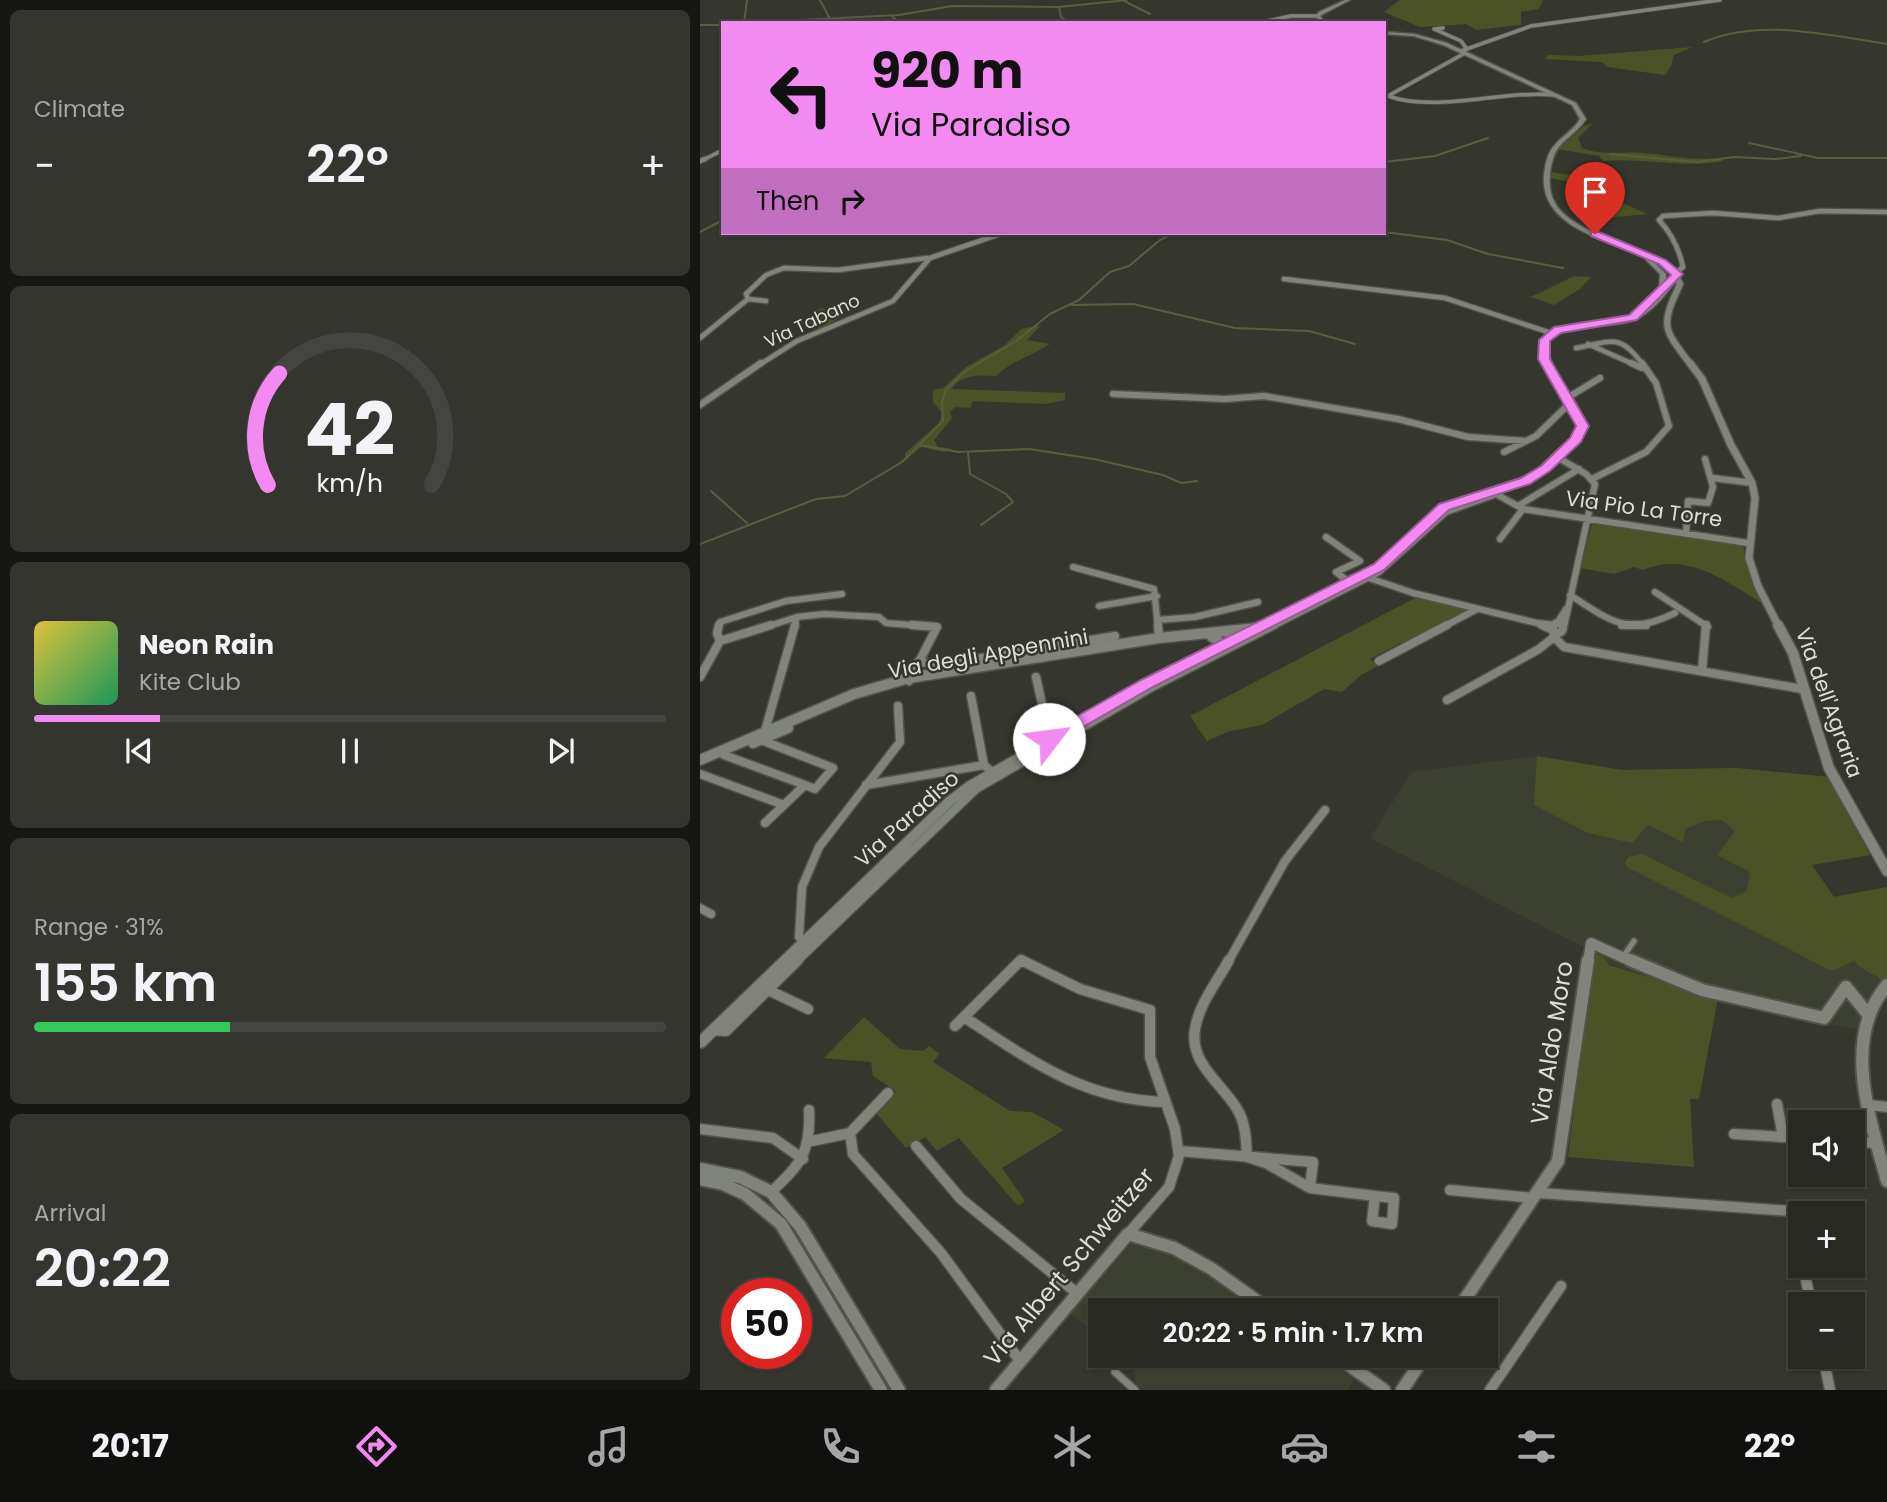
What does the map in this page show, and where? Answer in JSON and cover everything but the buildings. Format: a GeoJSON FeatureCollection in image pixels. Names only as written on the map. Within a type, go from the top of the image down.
{"type":"FeatureCollection","features":[{"type":"Feature","properties":{"kind":"main road"},"geometry":{"type":"LineString","coordinates":[[1322,21],[1318,16],[1324,10],[1348,0]]}},
{"type":"Feature","properties":{"kind":"main road"},"geometry":{"type":"LineString","coordinates":[[1386,33],[1423,37],[1464,51],[1542,91],[1560,96],[1580,109],[1583,119],[1552,155],[1546,197],[1558,214],[1569,221],[1638,252],[1676,274],[1662,292],[1633,318],[1550,333]]}},
{"type":"Feature","properties":{"kind":"main road"},"geometry":{"type":"LineString","coordinates":[[1638,252],[1662,273],[1662,292]]}},
{"type":"Feature","properties":{"kind":"main road","name":"Via Paradiso"},"geometry":{"type":"LineString","coordinates":[[700,1043],[763,988],[950,801],[988,768],[1150,685],[1215,642],[1234,639],[1349,582],[1389,559],[1444,507],[1525,481],[1557,457],[1582,430],[1544,359],[1545,340],[1550,333]]}},
{"type":"Feature","properties":{"kind":"street"},"geometry":{"type":"LineString","coordinates":[[1390,98],[1388,93],[1464,51],[1535,26],[1720,0]]}},
{"type":"Feature","properties":{"kind":"street"},"geometry":{"type":"LineString","coordinates":[[1267,21],[1287,16],[1318,16]]}},
{"type":"Feature","properties":{"kind":"street"},"geometry":{"type":"LineString","coordinates":[[1443,28],[1434,29],[1461,41],[1464,51]]}},
{"type":"Feature","properties":{"kind":"street"},"geometry":{"type":"LineString","coordinates":[[1386,89],[1404,85]]}},
{"type":"Feature","properties":{"kind":"street"},"geometry":{"type":"LineString","coordinates":[[1386,98],[1433,102],[1479,95],[1542,91]]}},
{"type":"Feature","properties":{"kind":"street"},"geometry":{"type":"LineString","coordinates":[[700,161],[721,151]]}},
{"type":"Feature","properties":{"kind":"street"},"geometry":{"type":"LineString","coordinates":[[1662,273],[1676,274],[1683,267],[1680,248],[1671,230],[1659,220],[1666,216],[1713,213],[1778,218],[1820,211],[1887,212]]}},
{"type":"Feature","properties":{"kind":"street","name":"Via Tabano"},"geometry":{"type":"LineString","coordinates":[[700,338],[712,331],[748,299],[746,294],[750,287],[766,275],[784,268],[838,270],[930,258],[997,235]]}},
{"type":"Feature","properties":{"kind":"street","name":"Via Tabano"},"geometry":{"type":"LineString","coordinates":[[700,405],[797,341],[893,301],[930,258]]}},
{"type":"Feature","properties":{"kind":"street","name":"Via dell'Agraria"},"geometry":{"type":"LineString","coordinates":[[1676,274],[1680,284],[1666,315],[1670,340],[1702,379],[1731,445],[1752,483],[1755,498],[1748,542],[1749,558],[1758,586],[1790,646],[1829,768],[1861,830],[1887,871]]}},
{"type":"Feature","properties":{"kind":"street"},"geometry":{"type":"LineString","coordinates":[[1284,279],[1445,298],[1550,333]]}},
{"type":"Feature","properties":{"kind":"street"},"geometry":{"type":"LineString","coordinates":[[748,299],[766,301]]}},
{"type":"Feature","properties":{"kind":"street"},"geometry":{"type":"LineString","coordinates":[[1576,348],[1605,341],[1624,343],[1634,351],[1642,368],[1656,383],[1670,426],[1666,434],[1638,458],[1592,478]]}},
{"type":"Feature","properties":{"kind":"street"},"geometry":{"type":"LineString","coordinates":[[1588,344],[1642,368]]}},
{"type":"Feature","properties":{"kind":"street"},"geometry":{"type":"LineString","coordinates":[[1504,452],[1544,429],[1568,400],[1600,378]]}},
{"type":"Feature","properties":{"kind":"street"},"geometry":{"type":"LineString","coordinates":[[1113,394],[1225,399],[1264,397],[1409,421],[1468,437],[1526,441]]}},
{"type":"Feature","properties":{"kind":"street"},"geometry":{"type":"LineString","coordinates":[[1447,700],[1558,636],[1594,491],[1592,478],[1557,457]]}},
{"type":"Feature","properties":{"kind":"street"},"geometry":{"type":"LineString","coordinates":[[1686,534],[1688,501],[1708,503],[1713,478],[1704,458]]}},
{"type":"Feature","properties":{"kind":"street"},"geometry":{"type":"LineString","coordinates":[[1500,539],[1520,507],[1578,469]]}},
{"type":"Feature","properties":{"kind":"street"},"geometry":{"type":"LineString","coordinates":[[1713,478],[1752,483]]}},
{"type":"Feature","properties":{"kind":"street","name":"Via Pio La Torre"},"geometry":{"type":"LineString","coordinates":[[1369,578],[1396,560],[1447,511],[1496,494],[1520,507],[1748,542]]}},
{"type":"Feature","properties":{"kind":"street"},"geometry":{"type":"LineString","coordinates":[[1326,537],[1360,561],[1336,572],[1349,582]]}},
{"type":"Feature","properties":{"kind":"street"},"geometry":{"type":"LineString","coordinates":[[1073,568],[1154,589],[1157,596],[1159,638]]}},
{"type":"Feature","properties":{"kind":"street"},"geometry":{"type":"LineString","coordinates":[[898,706],[900,742],[824,837],[802,887],[799,937],[808,945],[976,789],[1150,685],[1369,578],[1537,623],[1577,649],[1802,689]]}},
{"type":"Feature","properties":{"kind":"street"},"geometry":{"type":"LineString","coordinates":[[1655,592],[1708,626],[1702,671]]}},
{"type":"Feature","properties":{"kind":"street"},"geometry":{"type":"LineString","coordinates":[[720,641],[717,633],[720,622],[786,601],[842,594]]}},
{"type":"Feature","properties":{"kind":"street"},"geometry":{"type":"LineString","coordinates":[[1570,595],[1617,624],[1639,628],[1655,624],[1675,612]]}},
{"type":"Feature","properties":{"kind":"street"},"geometry":{"type":"LineString","coordinates":[[1099,606],[1157,596]]}},
{"type":"Feature","properties":{"kind":"street"},"geometry":{"type":"LineString","coordinates":[[1157,620],[1195,617],[1258,602]]}},
{"type":"Feature","properties":{"kind":"street"},"geometry":{"type":"LineString","coordinates":[[1379,661],[1478,609]]}},
{"type":"Feature","properties":{"kind":"street"},"geometry":{"type":"LineString","coordinates":[[700,677],[703,665],[720,641],[797,617],[824,614],[879,617],[886,624],[937,627],[909,680]]}},
{"type":"Feature","properties":{"kind":"street"},"geometry":{"type":"LineString","coordinates":[[724,755],[815,789],[830,774],[833,768],[828,764],[765,736],[797,617]]}},
{"type":"Feature","properties":{"kind":"street","name":"Via degli Appennini"},"geometry":{"type":"LineString","coordinates":[[700,760],[909,680],[1159,638],[1257,628]]}},
{"type":"Feature","properties":{"kind":"street"},"geometry":{"type":"LineString","coordinates":[[1225,631],[1231,633],[1234,639]]}},
{"type":"Feature","properties":{"kind":"street"},"geometry":{"type":"LineString","coordinates":[[918,662],[945,664],[1115,636]]}},
{"type":"Feature","properties":{"kind":"street","name":"Via degli Appennini"},"geometry":{"type":"LineString","coordinates":[[909,680],[1215,642]]}},
{"type":"Feature","properties":{"kind":"street"},"geometry":{"type":"LineString","coordinates":[[1036,677],[1049,739]]}},
{"type":"Feature","properties":{"kind":"street"},"geometry":{"type":"LineString","coordinates":[[865,785],[988,768],[971,696]]}},
{"type":"Feature","properties":{"kind":"street","name":"Via degli Appennini"},"geometry":{"type":"LineString","coordinates":[[700,766],[765,736]]}},
{"type":"Feature","properties":{"kind":"street"},"geometry":{"type":"LineString","coordinates":[[700,774],[784,805]]}},
{"type":"Feature","properties":{"kind":"street"},"geometry":{"type":"LineString","coordinates":[[765,822],[805,785]]}},
{"type":"Feature","properties":{"kind":"street"},"geometry":{"type":"LineString","coordinates":[[1247,1157],[1247,1128],[1243,1116],[1238,1106],[1210,1079],[1194,1036],[1196,1023],[1286,860],[1325,810]]}},
{"type":"Feature","properties":{"kind":"street"},"geometry":{"type":"LineString","coordinates":[[700,908],[711,914]]}},
{"type":"Feature","properties":{"kind":"street"},"geometry":{"type":"LineString","coordinates":[[1623,957],[1634,942]]}},
{"type":"Feature","properties":{"kind":"street","name":"Via Aldo Moro"},"geometry":{"type":"LineString","coordinates":[[1466,1298],[1558,1161],[1591,943],[1667,978],[1781,1010],[1824,1018],[1846,987],[1867,1013]]}},
{"type":"Feature","properties":{"kind":"street"},"geometry":{"type":"LineString","coordinates":[[955,1026],[1021,960],[1080,989],[1150,1010],[1148,1038],[1151,1062],[1179,1151],[1313,1162],[1310,1188]]}},
{"type":"Feature","properties":{"kind":"street"},"geometry":{"type":"LineString","coordinates":[[1887,985],[1874,996],[1863,1032],[1863,1063],[1877,1143],[1887,1181]]}},
{"type":"Feature","properties":{"kind":"street"},"geometry":{"type":"LineString","coordinates":[[763,988],[808,1009]]}},
{"type":"Feature","properties":{"kind":"street"},"geometry":{"type":"LineString","coordinates":[[964,1017],[1068,1083],[1091,1093],[1165,1102]]}},
{"type":"Feature","properties":{"kind":"street"},"geometry":{"type":"LineString","coordinates":[[812,1141],[850,1133],[888,1093]]}},
{"type":"Feature","properties":{"kind":"street"},"geometry":{"type":"LineString","coordinates":[[1777,1104],[1783,1137]]}},
{"type":"Feature","properties":{"kind":"street"},"geometry":{"type":"LineString","coordinates":[[1870,1105],[1887,1107]]}},
{"type":"Feature","properties":{"kind":"street"},"geometry":{"type":"LineString","coordinates":[[771,1192],[803,1159],[812,1141],[809,1110]]}},
{"type":"Feature","properties":{"kind":"street"},"geometry":{"type":"LineString","coordinates":[[700,1129],[773,1138],[803,1159]]}},
{"type":"Feature","properties":{"kind":"street"},"geometry":{"type":"LineString","coordinates":[[850,1133],[853,1154],[941,1253],[1020,1361]]}},
{"type":"Feature","properties":{"kind":"street"},"geometry":{"type":"LineString","coordinates":[[1734,1134],[1788,1137]]}},
{"type":"Feature","properties":{"kind":"street"},"geometry":{"type":"LineString","coordinates":[[1865,1142],[1877,1143]]}},
{"type":"Feature","properties":{"kind":"street"},"geometry":{"type":"LineString","coordinates":[[916,1146],[961,1199],[1078,1294]]}},
{"type":"Feature","properties":{"kind":"street","name":"Via Albert Schweitzer"},"geometry":{"type":"LineString","coordinates":[[996,1390],[1168,1188],[1177,1169],[1179,1151]]}},
{"type":"Feature","properties":{"kind":"street"},"geometry":{"type":"LineString","coordinates":[[1247,1157],[1266,1163],[1310,1188],[1375,1196]]}},
{"type":"Feature","properties":{"kind":"street"},"geometry":{"type":"LineString","coordinates":[[700,1169],[740,1177],[771,1192],[800,1226],[899,1390]]}},
{"type":"Feature","properties":{"kind":"street"},"geometry":{"type":"LineString","coordinates":[[700,1179],[746,1194],[764,1205],[781,1224],[881,1390]]}},
{"type":"Feature","properties":{"kind":"street"},"geometry":{"type":"LineString","coordinates":[[1450,1190],[1788,1211]]}},
{"type":"Feature","properties":{"kind":"street"},"geometry":{"type":"LineString","coordinates":[[1128,1234],[1174,1248],[1212,1269],[1253,1298]]}},
{"type":"Feature","properties":{"kind":"street"},"geometry":{"type":"LineString","coordinates":[[1490,1390],[1561,1286]]}},
{"type":"Feature","properties":{"kind":"street"},"geometry":{"type":"LineString","coordinates":[[1353,1368],[1384,1390]]}},
{"type":"Feature","properties":{"kind":"street"},"geometry":{"type":"LineString","coordinates":[[1402,1390],[1417,1368]]}},
{"type":"Feature","properties":{"kind":"street"},"geometry":{"type":"LineString","coordinates":[[1826,1369],[1830,1390]]}},
{"type":"Feature","properties":{"kind":"street"},"geometry":{"type":"LineString","coordinates":[[1115,1372],[1135,1390]]}},
{"type":"Feature","properties":{"kind":"shaded area"},"geometry":{"type":"Polygon","coordinates":[[[1537,756],[1622,770],[1737,768],[1853,826],[1870,855],[1812,865],[1834,897],[1887,887],[1887,981],[1865,1004],[1860,1030],[1760,1011],[1609,964],[1605,958],[1370,838],[1412,772],[1537,756]]]}},
{"type":"Feature","properties":{"kind":"shaded area"},"geometry":{"type":"Polygon","coordinates":[[[1132,1243],[1162,1251],[1195,1265],[1241,1298],[1088,1298],[1088,1326],[1070,1314],[1132,1243]]]}},
{"type":"Feature","properties":{"kind":"shaded area"},"geometry":{"type":"Polygon","coordinates":[[[1133,1368],[1338,1368],[1354,1380],[1347,1390],[1143,1390],[1136,1385],[1133,1368]]]}},
{"type":"Feature","properties":{"kind":"green space"},"geometry":{"type":"Polygon","coordinates":[[[1400,0],[1543,0],[1539,9],[1521,12],[1521,25],[1476,30],[1466,24],[1420,27],[1384,12],[1400,0]]]}},
{"type":"Feature","properties":{"kind":"green space"},"geometry":{"type":"Polygon","coordinates":[[[1692,47],[1674,55],[1665,75],[1608,67],[1602,62],[1546,59],[1547,55],[1580,56],[1692,47]]]}},
{"type":"Feature","properties":{"kind":"green space"},"geometry":{"type":"Polygon","coordinates":[[[1593,123],[1578,138],[1582,148],[1604,153],[1719,158],[1723,161],[1693,164],[1603,161],[1599,156],[1558,149],[1584,126],[1593,123]]]}},
{"type":"Feature","properties":{"kind":"green space"},"geometry":{"type":"Polygon","coordinates":[[[1552,172],[1612,182],[1620,191],[1550,178],[1552,172]]]}},
{"type":"Feature","properties":{"kind":"green space"},"geometry":{"type":"Polygon","coordinates":[[[1625,204],[1647,214],[1605,218],[1581,209],[1625,204]]]}},
{"type":"Feature","properties":{"kind":"green space"},"geometry":{"type":"Polygon","coordinates":[[[1574,276],[1591,277],[1580,289],[1554,305],[1531,297],[1574,276]]]}},
{"type":"Feature","properties":{"kind":"green space"},"geometry":{"type":"Polygon","coordinates":[[[821,308],[844,315],[821,329],[796,323],[821,308]]]}},
{"type":"Feature","properties":{"kind":"green space"},"geometry":{"type":"Polygon","coordinates":[[[1041,325],[1027,340],[1050,344],[996,376],[966,378],[951,389],[1065,393],[1065,400],[1044,404],[973,401],[970,408],[955,407],[950,412],[952,418],[934,440],[938,447],[953,449],[944,452],[921,447],[905,461],[905,453],[939,423],[942,413],[933,402],[933,390],[943,388],[966,367],[1005,345],[1021,329],[1041,325]]]}},
{"type":"Feature","properties":{"kind":"green space"},"geometry":{"type":"Polygon","coordinates":[[[1592,524],[1743,546],[1750,576],[1762,603],[1720,578],[1690,566],[1659,565],[1643,570],[1634,567],[1614,574],[1580,568],[1592,524]]]}},
{"type":"Feature","properties":{"kind":"green space"},"geometry":{"type":"Polygon","coordinates":[[[1417,597],[1471,610],[1408,643],[1400,643],[1370,659],[1378,666],[1361,675],[1342,692],[1324,689],[1262,725],[1230,731],[1207,741],[1190,716],[1417,597]]]}},
{"type":"Feature","properties":{"kind":"green space"},"geometry":{"type":"Polygon","coordinates":[[[1537,756],[1622,770],[1737,768],[1829,777],[1870,855],[1812,865],[1834,897],[1887,887],[1887,981],[1884,983],[1854,961],[1832,971],[1627,867],[1625,863],[1628,857],[1642,854],[1732,898],[1747,891],[1750,872],[1717,855],[1735,831],[1722,820],[1704,821],[1685,829],[1683,842],[1648,825],[1632,843],[1588,833],[1534,805],[1537,756]]]}},
{"type":"Feature","properties":{"kind":"green space"},"geometry":{"type":"Polygon","coordinates":[[[1594,952],[1605,958],[1609,965],[1718,998],[1699,1099],[1690,1099],[1694,1167],[1568,1157],[1594,952]]]}},
{"type":"Feature","properties":{"kind":"green space"},"geometry":{"type":"Polygon","coordinates":[[[864,1017],[900,1049],[923,1051],[929,1046],[939,1054],[933,1062],[1010,1111],[1032,1112],[1064,1130],[1002,1168],[1025,1201],[1018,1206],[959,1138],[937,1151],[925,1137],[906,1148],[876,1113],[896,1091],[873,1076],[871,1062],[824,1058],[864,1017]]]}},
{"type":"Feature","properties":{"kind":"waterway"},"geometry":{"type":"LineString","coordinates":[[744,21],[747,0]]}},
{"type":"Feature","properties":{"kind":"waterway"},"geometry":{"type":"LineString","coordinates":[[820,0],[829,17]]}},
{"type":"Feature","properties":{"kind":"waterway"},"geometry":{"type":"LineString","coordinates":[[1059,7],[1127,0]]}},
{"type":"Feature","properties":{"kind":"waterway"},"geometry":{"type":"LineString","coordinates":[[1124,1],[1150,14]]}},
{"type":"Feature","properties":{"kind":"waterway"},"geometry":{"type":"LineString","coordinates":[[783,21],[899,15],[952,6],[1059,7]]}},
{"type":"Feature","properties":{"kind":"waterway"},"geometry":{"type":"LineString","coordinates":[[1059,7],[1061,17],[1067,21]]}},
{"type":"Feature","properties":{"kind":"waterway"},"geometry":{"type":"LineString","coordinates":[[892,16],[897,21]]}},
{"type":"Feature","properties":{"kind":"waterway"},"geometry":{"type":"LineString","coordinates":[[700,25],[721,25]]}},
{"type":"Feature","properties":{"kind":"waterway"},"geometry":{"type":"LineString","coordinates":[[1704,42],[1748,31],[1771,30],[1818,33],[1887,44]]}},
{"type":"Feature","properties":{"kind":"waterway"},"geometry":{"type":"LineString","coordinates":[[1386,162],[1435,156],[1488,138]]}},
{"type":"Feature","properties":{"kind":"waterway"},"geometry":{"type":"LineString","coordinates":[[1749,143],[1818,158],[1887,158]]}},
{"type":"Feature","properties":{"kind":"waterway"},"geometry":{"type":"LineString","coordinates":[[1610,154],[1697,162],[1734,157],[1775,159],[1801,156]]}},
{"type":"Feature","properties":{"kind":"waterway"},"geometry":{"type":"LineString","coordinates":[[700,232],[721,221]]}},
{"type":"Feature","properties":{"kind":"waterway"},"geometry":{"type":"LineString","coordinates":[[1386,232],[1447,240],[1488,254],[1563,268]]}},
{"type":"Feature","properties":{"kind":"waterway"},"geometry":{"type":"LineString","coordinates":[[700,544],[816,499],[845,496],[902,462],[943,421],[942,401],[946,390],[964,372],[1016,341],[1050,314],[1079,300],[1110,272],[1129,266],[1160,240],[1171,235]]}},
{"type":"Feature","properties":{"kind":"waterway"},"geometry":{"type":"LineString","coordinates":[[1071,305],[1133,304],[1235,328],[1309,331],[1355,344]]}},
{"type":"Feature","properties":{"kind":"waterway"},"geometry":{"type":"LineString","coordinates":[[920,445],[958,452],[1029,449],[1094,459],[1163,475],[1181,483],[1197,481]]}},
{"type":"Feature","properties":{"kind":"waterway"},"geometry":{"type":"LineString","coordinates":[[968,452],[970,474],[1006,494],[1013,502],[981,525]]}},
{"type":"Feature","properties":{"kind":"waterway"},"geometry":{"type":"LineString","coordinates":[[711,491],[747,523]]}},
{"type":"Feature","properties":{"kind":"route"},"geometry":{"type":"LineString","coordinates":[[1049,739],[1147,683],[1379,567],[1444,507],[1525,481],[1546,468],[1576,440],[1582,426],[1544,359],[1545,340],[1550,333],[1558,330],[1633,318],[1641,314],[1678,274],[1663,262],[1595,234]]}}]}
